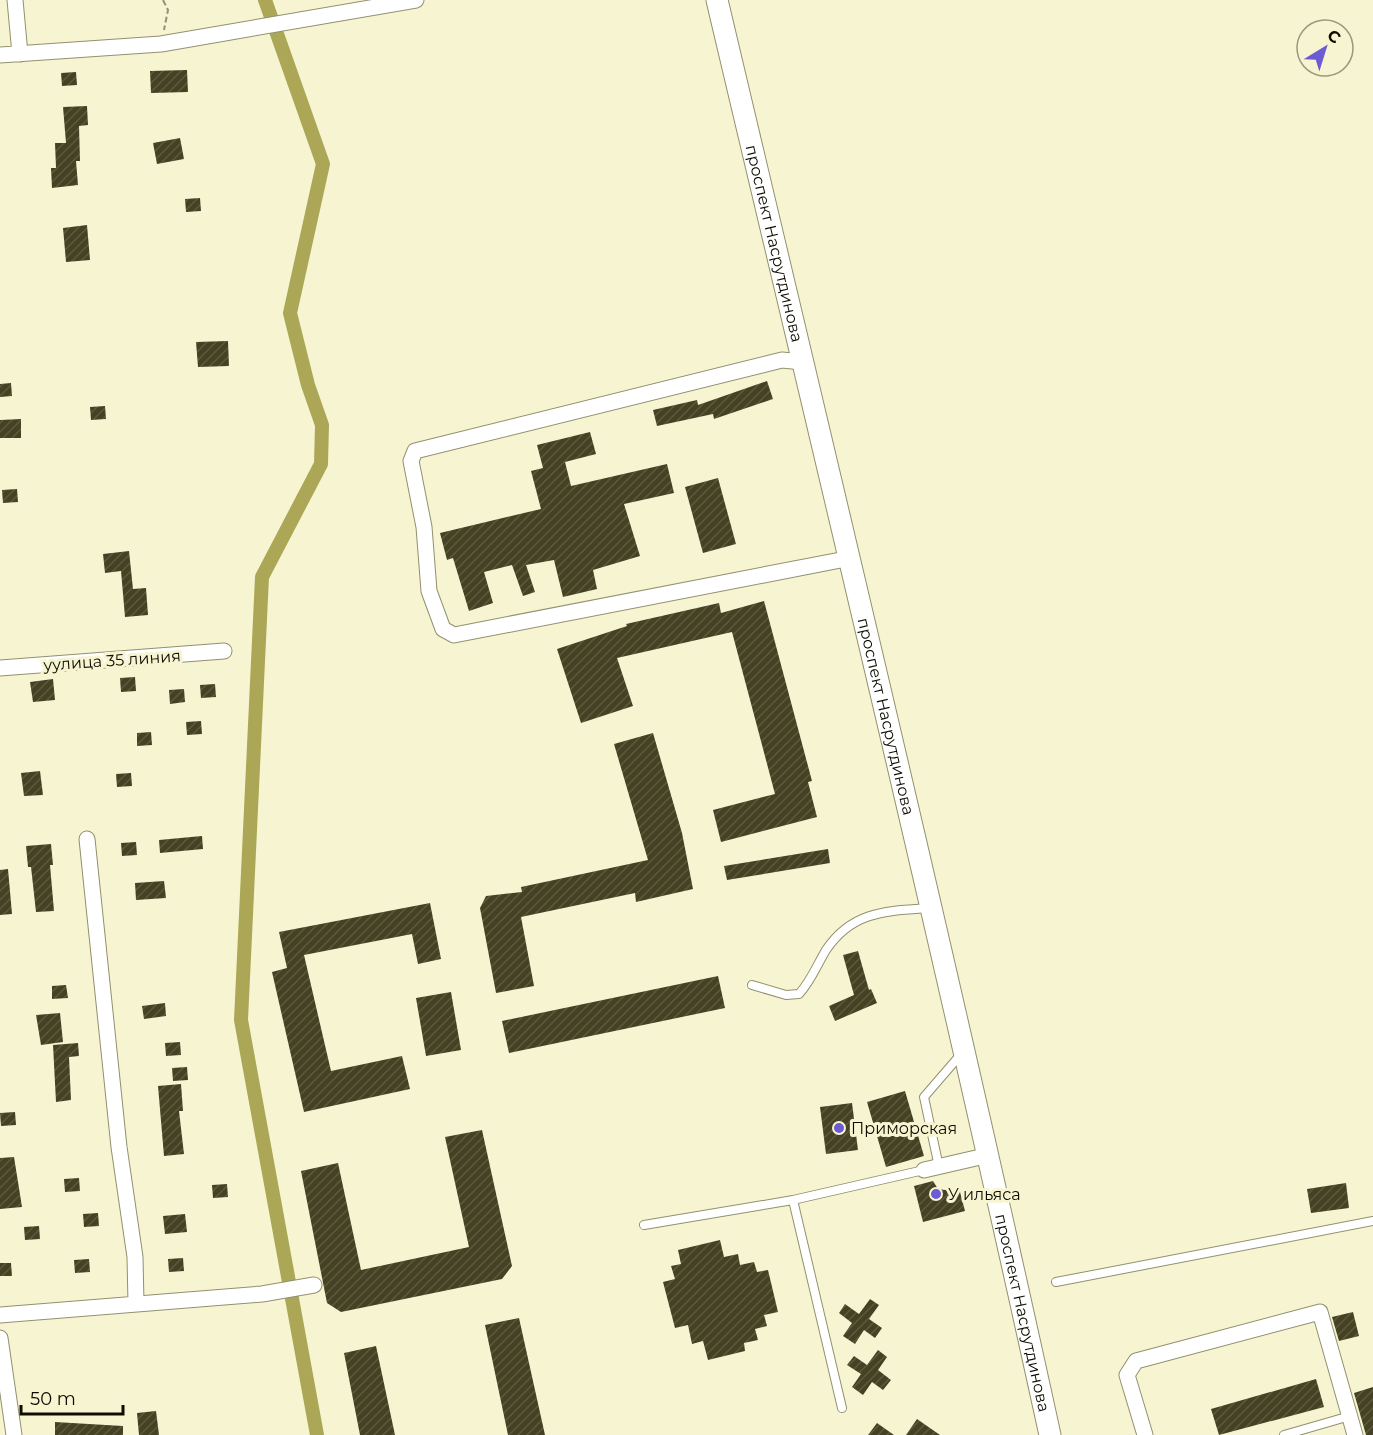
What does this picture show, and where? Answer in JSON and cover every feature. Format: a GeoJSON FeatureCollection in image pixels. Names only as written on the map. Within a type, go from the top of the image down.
{"type":"FeatureCollection","features":[{"type":"Feature","properties":{"kind":"main road","name":"проспект Насрутдинова"},"geometry":{"type":"LineString","coordinates":[[717,0],[989,1155],[1050,1435]]}},
{"type":"Feature","properties":{"kind":"street"},"geometry":{"type":"LineString","coordinates":[[15,0],[20,54]]}},
{"type":"Feature","properties":{"kind":"street"},"geometry":{"type":"LineString","coordinates":[[0,55],[161,44],[416,0]]}},
{"type":"Feature","properties":{"kind":"street"},"geometry":{"type":"LineString","coordinates":[[803,362],[782,360],[415,451],[411,461],[424,527],[429,591],[442,629],[447,634],[454,635],[850,558]]}},
{"type":"Feature","properties":{"kind":"street","name":"уулица 35 линия"},"geometry":{"type":"LineString","coordinates":[[0,668],[225,651]]}},
{"type":"Feature","properties":{"kind":"street"},"geometry":{"type":"LineString","coordinates":[[87,839],[118,1147],[135,1257],[136,1303]]}},
{"type":"Feature","properties":{"kind":"street"},"geometry":{"type":"LineString","coordinates":[[932,1168],[989,1155]]}},
{"type":"Feature","properties":{"kind":"street"},"geometry":{"type":"LineString","coordinates":[[0,1315],[262,1294],[314,1285]]}},
{"type":"Feature","properties":{"kind":"street"},"geometry":{"type":"LineString","coordinates":[[1145,1435],[1127,1375],[1136,1361],[1320,1312],[1355,1435]]}},
{"type":"Feature","properties":{"kind":"street"},"geometry":{"type":"LineString","coordinates":[[0,1338],[14,1435]]}},
{"type":"Feature","properties":{"kind":"lane"},"geometry":{"type":"LineString","coordinates":[[752,985],[786,995],[799,994],[839,932],[856,919],[899,910],[930,907]]}},
{"type":"Feature","properties":{"kind":"lane"},"geometry":{"type":"LineString","coordinates":[[644,1225],[793,1200],[932,1168],[924,1097],[963,1052]]}},
{"type":"Feature","properties":{"kind":"lane"},"geometry":{"type":"LineString","coordinates":[[793,1200],[842,1408]]}},
{"type":"Feature","properties":{"kind":"lane"},"geometry":{"type":"LineString","coordinates":[[1056,1282],[1373,1221]]}},
{"type":"Feature","properties":{"kind":"lane"},"geometry":{"type":"LineString","coordinates":[[1284,1435],[1350,1416]]}},
{"type":"Feature","properties":{"kind":"path"},"geometry":{"type":"LineString","coordinates":[[161,44],[168,10],[164,0]]}},
{"type":"Feature","properties":{"kind":"building"},"geometry":{"type":"Polygon","coordinates":[[[187,70],[188,92],[151,93],[150,71],[187,70]]]}},
{"type":"Feature","properties":{"kind":"building"},"geometry":{"type":"Polygon","coordinates":[[[76,72],[77,85],[62,86],[61,73],[76,72]]]}},
{"type":"Feature","properties":{"kind":"building"},"geometry":{"type":"Polygon","coordinates":[[[87,106],[88,125],[79,126],[80,161],[76,161],[78,185],[52,188],[51,168],[56,168],[55,143],[66,143],[63,107],[87,106]]]}},
{"type":"Feature","properties":{"kind":"building"},"geometry":{"type":"Polygon","coordinates":[[[180,138],[184,159],[157,164],[153,143],[180,138]]]}},
{"type":"Feature","properties":{"kind":"building"},"geometry":{"type":"Polygon","coordinates":[[[200,198],[201,211],[186,212],[185,199],[200,198]]]}},
{"type":"Feature","properties":{"kind":"building"},"geometry":{"type":"Polygon","coordinates":[[[87,225],[90,260],[66,262],[63,228],[87,225]]]}},
{"type":"Feature","properties":{"kind":"building"},"geometry":{"type":"Polygon","coordinates":[[[228,341],[229,366],[198,367],[196,342],[228,341]]]}},
{"type":"Feature","properties":{"kind":"building"},"geometry":{"type":"Polygon","coordinates":[[[767,381],[773,399],[714,419],[713,414],[657,426],[653,410],[697,400],[698,405],[767,381]]]}},
{"type":"Feature","properties":{"kind":"building"},"geometry":{"type":"Polygon","coordinates":[[[11,383],[12,396],[0,397],[0,384],[11,383]]]}},
{"type":"Feature","properties":{"kind":"building"},"geometry":{"type":"Polygon","coordinates":[[[105,406],[106,419],[91,420],[90,407],[105,406]]]}},
{"type":"Feature","properties":{"kind":"building"},"geometry":{"type":"Polygon","coordinates":[[[21,419],[21,438],[0,438],[0,420],[21,419]]]}},
{"type":"Feature","properties":{"kind":"building"},"geometry":{"type":"Polygon","coordinates":[[[590,432],[596,454],[565,462],[571,486],[667,464],[674,493],[624,504],[640,556],[593,570],[597,589],[563,597],[554,560],[526,565],[535,592],[523,596],[512,565],[484,572],[493,603],[469,611],[453,558],[447,560],[440,533],[541,509],[531,471],[543,468],[537,445],[590,432]]]}},
{"type":"Feature","properties":{"kind":"building"},"geometry":{"type":"Polygon","coordinates":[[[718,478],[736,544],[703,553],[685,487],[718,478]]]}},
{"type":"Feature","properties":{"kind":"building"},"geometry":{"type":"Polygon","coordinates":[[[17,489],[18,502],[3,503],[2,490],[17,489]]]}},
{"type":"Feature","properties":{"kind":"building"},"geometry":{"type":"Polygon","coordinates":[[[129,551],[133,589],[146,588],[148,615],[125,617],[121,571],[105,573],[103,554],[129,551]]]}},
{"type":"Feature","properties":{"kind":"building"},"geometry":{"type":"Polygon","coordinates":[[[764,601],[812,781],[808,782],[817,817],[721,842],[713,810],[775,794],[732,632],[617,658],[633,706],[581,723],[557,649],[627,626],[626,624],[719,603],[721,613],[764,601]]]}},
{"type":"Feature","properties":{"kind":"building"},"geometry":{"type":"Polygon","coordinates":[[[135,677],[136,691],[121,692],[120,678],[135,677]]]}},
{"type":"Feature","properties":{"kind":"building"},"geometry":{"type":"Polygon","coordinates":[[[53,679],[55,700],[33,702],[30,682],[53,679]]]}},
{"type":"Feature","properties":{"kind":"building"},"geometry":{"type":"Polygon","coordinates":[[[215,684],[216,697],[201,698],[200,685],[215,684]]]}},
{"type":"Feature","properties":{"kind":"building"},"geometry":{"type":"Polygon","coordinates":[[[184,689],[185,702],[170,704],[169,690],[184,689]]]}},
{"type":"Feature","properties":{"kind":"building"},"geometry":{"type":"Polygon","coordinates":[[[201,721],[202,734],[187,735],[186,722],[201,721]]]}},
{"type":"Feature","properties":{"kind":"building"},"geometry":{"type":"Polygon","coordinates":[[[151,732],[152,745],[137,746],[137,733],[151,732]]]}},
{"type":"Feature","properties":{"kind":"building"},"geometry":{"type":"Polygon","coordinates":[[[653,733],[682,833],[693,889],[636,902],[635,893],[521,917],[534,986],[496,993],[480,908],[486,896],[522,892],[521,887],[648,860],[614,744],[653,733]]]}},
{"type":"Feature","properties":{"kind":"building"},"geometry":{"type":"Polygon","coordinates":[[[40,771],[43,795],[24,796],[21,773],[40,771]]]}},
{"type":"Feature","properties":{"kind":"building"},"geometry":{"type":"Polygon","coordinates":[[[131,773],[132,786],[117,787],[116,774],[131,773]]]}},
{"type":"Feature","properties":{"kind":"building"},"geometry":{"type":"Polygon","coordinates":[[[202,836],[203,849],[160,853],[159,840],[202,836]]]}},
{"type":"Feature","properties":{"kind":"building"},"geometry":{"type":"Polygon","coordinates":[[[136,842],[137,855],[122,856],[121,843],[136,842]]]}},
{"type":"Feature","properties":{"kind":"building"},"geometry":{"type":"Polygon","coordinates":[[[51,844],[53,865],[50,865],[54,911],[36,912],[26,846],[51,844]]]}},
{"type":"Feature","properties":{"kind":"building"},"geometry":{"type":"Polygon","coordinates":[[[828,849],[830,863],[727,880],[724,866],[828,849]]]}},
{"type":"Feature","properties":{"kind":"building"},"geometry":{"type":"Polygon","coordinates":[[[8,869],[12,914],[0,915],[0,870],[8,869]]]}},
{"type":"Feature","properties":{"kind":"building"},"geometry":{"type":"Polygon","coordinates":[[[164,881],[166,898],[136,900],[135,883],[164,881]]]}},
{"type":"Feature","properties":{"kind":"building"},"geometry":{"type":"Polygon","coordinates":[[[430,903],[441,959],[418,964],[412,934],[304,955],[331,1071],[402,1056],[410,1089],[304,1112],[272,972],[287,968],[279,932],[430,903]]]}},
{"type":"Feature","properties":{"kind":"building"},"geometry":{"type":"Polygon","coordinates":[[[858,951],[869,990],[871,989],[877,1003],[835,1021],[829,1006],[854,995],[843,955],[858,951]]]}},
{"type":"Feature","properties":{"kind":"building"},"geometry":{"type":"Polygon","coordinates":[[[718,976],[725,1008],[509,1053],[502,1021],[718,976]]]}},
{"type":"Feature","properties":{"kind":"building"},"geometry":{"type":"Polygon","coordinates":[[[66,985],[68,998],[52,999],[52,986],[66,985]]]}},
{"type":"Feature","properties":{"kind":"building"},"geometry":{"type":"Polygon","coordinates":[[[451,992],[461,1050],[426,1056],[416,998],[451,992]]]}},
{"type":"Feature","properties":{"kind":"building"},"geometry":{"type":"Polygon","coordinates":[[[165,1003],[166,1016],[144,1019],[142,1006],[165,1003]]]}},
{"type":"Feature","properties":{"kind":"building"},"geometry":{"type":"Polygon","coordinates":[[[60,1013],[63,1042],[41,1045],[36,1015],[60,1013]]]}},
{"type":"Feature","properties":{"kind":"building"},"geometry":{"type":"Polygon","coordinates":[[[180,1042],[181,1055],[166,1056],[165,1043],[180,1042]]]}},
{"type":"Feature","properties":{"kind":"building"},"geometry":{"type":"Polygon","coordinates":[[[78,1043],[79,1056],[69,1057],[71,1100],[56,1102],[53,1045],[78,1043]]]}},
{"type":"Feature","properties":{"kind":"building"},"geometry":{"type":"Polygon","coordinates":[[[187,1067],[188,1080],[173,1081],[172,1068],[187,1067]]]}},
{"type":"Feature","properties":{"kind":"building"},"geometry":{"type":"Polygon","coordinates":[[[181,1084],[183,1111],[179,1111],[184,1154],[164,1156],[158,1086],[181,1084]]]}},
{"type":"Feature","properties":{"kind":"building"},"geometry":{"type":"Polygon","coordinates":[[[905,1091],[924,1156],[886,1167],[867,1102],[905,1091]]]}},
{"type":"Feature","properties":{"kind":"building","name":"Приморская"},"geometry":{"type":"Polygon","coordinates":[[[852,1103],[858,1150],[826,1154],[820,1107],[852,1103]]]}},
{"type":"Feature","properties":{"kind":"building"},"geometry":{"type":"Polygon","coordinates":[[[15,1112],[16,1125],[1,1126],[0,1113],[15,1112]]]}},
{"type":"Feature","properties":{"kind":"building"},"geometry":{"type":"Polygon","coordinates":[[[482,1130],[512,1266],[502,1279],[341,1312],[327,1303],[301,1171],[338,1163],[361,1270],[469,1247],[445,1137],[482,1130]]]}},
{"type":"Feature","properties":{"kind":"building"},"geometry":{"type":"Polygon","coordinates":[[[14,1157],[22,1207],[0,1209],[0,1158],[14,1157]]]}},
{"type":"Feature","properties":{"kind":"building"},"geometry":{"type":"Polygon","coordinates":[[[79,1178],[80,1191],[65,1192],[64,1179],[79,1178]]]}},
{"type":"Feature","properties":{"kind":"building","name":"У ильяса"},"geometry":{"type":"Polygon","coordinates":[[[933,1181],[938,1189],[960,1192],[965,1211],[923,1222],[914,1186],[933,1181]]]}},
{"type":"Feature","properties":{"kind":"building"},"geometry":{"type":"Polygon","coordinates":[[[1346,1183],[1349,1208],[1311,1213],[1307,1189],[1346,1183]]]}},
{"type":"Feature","properties":{"kind":"building"},"geometry":{"type":"Polygon","coordinates":[[[227,1184],[228,1197],[213,1198],[212,1185],[227,1184]]]}},
{"type":"Feature","properties":{"kind":"building"},"geometry":{"type":"Polygon","coordinates":[[[98,1213],[99,1226],[84,1227],[83,1214],[98,1213]]]}},
{"type":"Feature","properties":{"kind":"building"},"geometry":{"type":"Polygon","coordinates":[[[185,1214],[187,1232],[165,1234],[163,1216],[185,1214]]]}},
{"type":"Feature","properties":{"kind":"building"},"geometry":{"type":"Polygon","coordinates":[[[39,1226],[40,1239],[25,1240],[24,1227],[39,1226]]]}},
{"type":"Feature","properties":{"kind":"building"},"geometry":{"type":"Polygon","coordinates":[[[720,1240],[724,1257],[738,1254],[740,1265],[754,1262],[757,1272],[768,1270],[778,1312],[764,1315],[767,1326],[755,1329],[758,1340],[744,1343],[745,1351],[708,1360],[703,1341],[692,1344],[688,1325],[675,1328],[663,1282],[675,1279],[671,1266],[681,1264],[678,1250],[720,1240]]]}},
{"type":"Feature","properties":{"kind":"building"},"geometry":{"type":"Polygon","coordinates":[[[183,1258],[184,1271],[169,1272],[168,1259],[183,1258]]]}},
{"type":"Feature","properties":{"kind":"building"},"geometry":{"type":"Polygon","coordinates":[[[89,1259],[90,1272],[75,1273],[74,1260],[89,1259]]]}},
{"type":"Feature","properties":{"kind":"building"},"geometry":{"type":"Polygon","coordinates":[[[0,1263],[11,1263],[12,1276],[0,1276],[0,1263]]]}},
{"type":"Feature","properties":{"kind":"building"},"geometry":{"type":"Polygon","coordinates":[[[870,1299],[879,1305],[869,1319],[882,1328],[875,1338],[864,1330],[855,1344],[843,1336],[852,1323],[839,1313],[845,1304],[859,1314],[870,1299]]]}},
{"type":"Feature","properties":{"kind":"building"},"geometry":{"type":"Polygon","coordinates":[[[1353,1312],[1359,1336],[1339,1341],[1332,1317],[1353,1312]]]}},
{"type":"Feature","properties":{"kind":"building"},"geometry":{"type":"Polygon","coordinates":[[[519,1318],[545,1435],[508,1435],[485,1325],[519,1318]]]}},
{"type":"Feature","properties":{"kind":"building"},"geometry":{"type":"Polygon","coordinates":[[[376,1346],[395,1435],[360,1435],[344,1353],[376,1346]]]}},
{"type":"Feature","properties":{"kind":"building"},"geometry":{"type":"Polygon","coordinates":[[[878,1350],[887,1357],[878,1370],[891,1380],[883,1390],[872,1382],[863,1395],[852,1387],[861,1374],[847,1365],[854,1356],[867,1365],[878,1350]]]}},
{"type":"Feature","properties":{"kind":"building"},"geometry":{"type":"Polygon","coordinates":[[[1316,1379],[1324,1407],[1219,1435],[1211,1409],[1316,1379]]]}},
{"type":"Feature","properties":{"kind":"building"},"geometry":{"type":"Polygon","coordinates":[[[1373,1387],[1373,1435],[1366,1435],[1354,1393],[1373,1387]]]}},
{"type":"Feature","properties":{"kind":"building"},"geometry":{"type":"Polygon","coordinates":[[[156,1411],[159,1435],[139,1435],[137,1413],[156,1411]]]}},
{"type":"Feature","properties":{"kind":"building"},"geometry":{"type":"Polygon","coordinates":[[[917,1419],[940,1435],[906,1435],[917,1419]]]}},
{"type":"Feature","properties":{"kind":"building"},"geometry":{"type":"Polygon","coordinates":[[[55,1422],[123,1426],[123,1435],[55,1435],[55,1422]]]}},
{"type":"Feature","properties":{"kind":"building"},"geometry":{"type":"Polygon","coordinates":[[[877,1423],[894,1435],[868,1435],[877,1423]]]}},
{"type":"Feature","properties":{"kind":"waterway"},"geometry":{"type":"LineString","coordinates":[[265,0],[323,164],[290,313],[308,385],[322,425],[321,464],[262,577],[241,1020],[317,1435]]}},
{"type":"Feature","properties":{"kind":"place","name":"Приморская"},"geometry":{"type":"Point","coordinates":[839,1128]}},
{"type":"Feature","properties":{"kind":"place","name":"У ильяса"},"geometry":{"type":"Point","coordinates":[936,1194]}}]}
